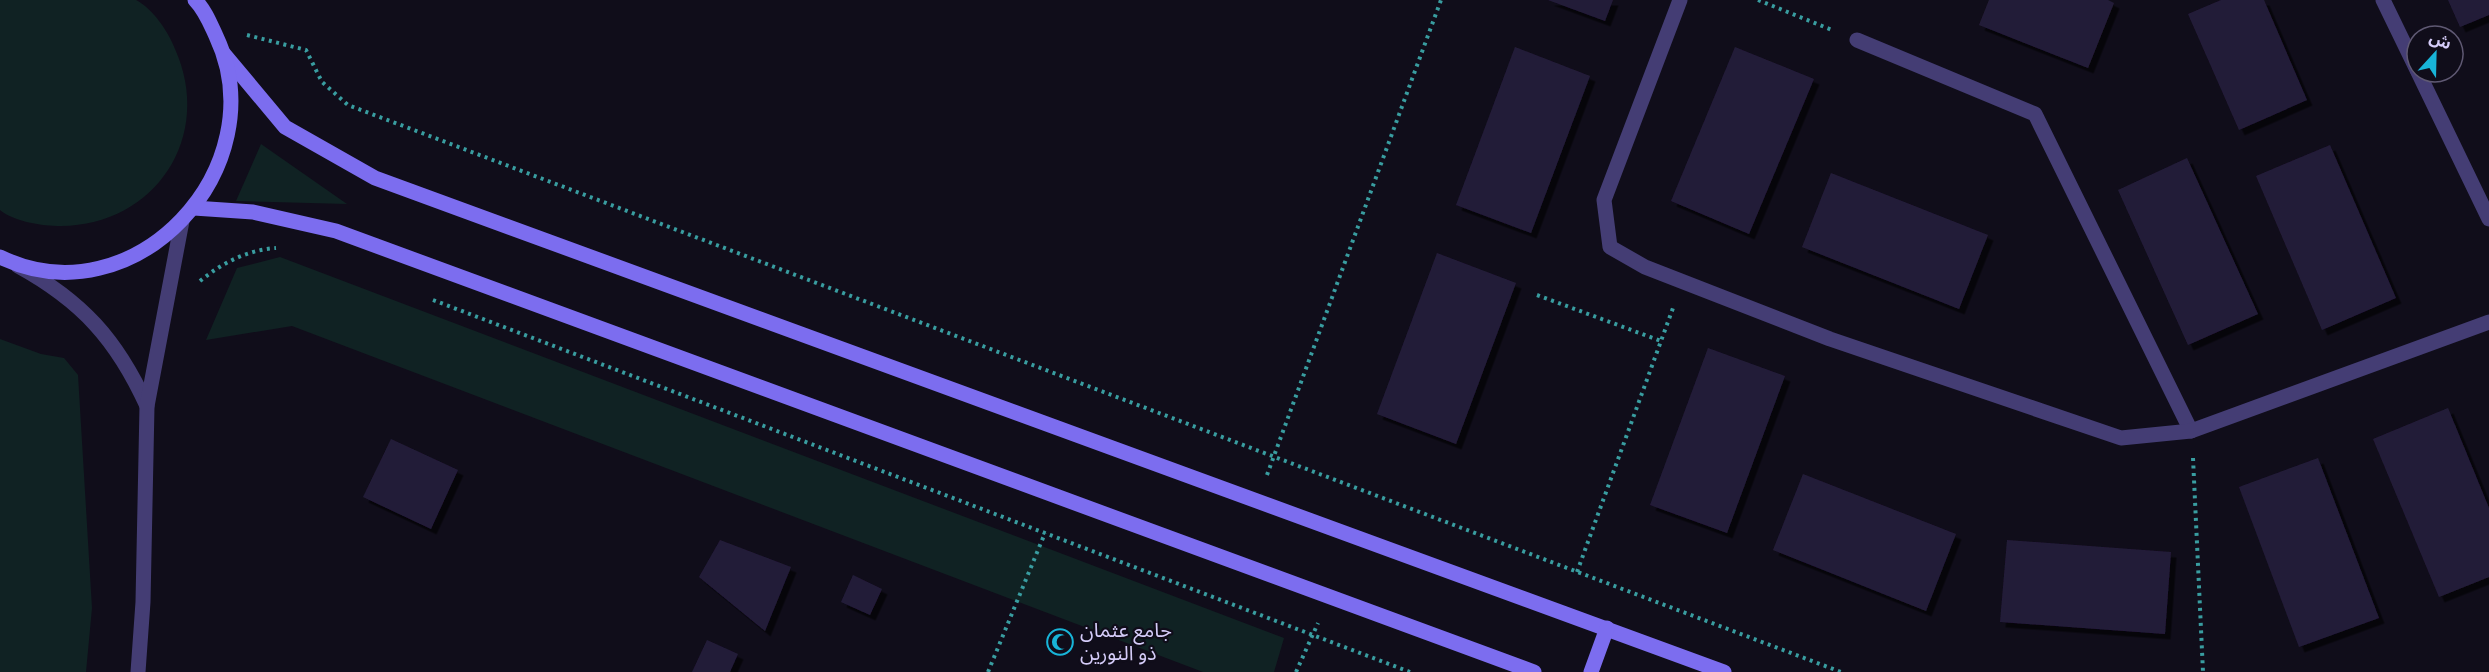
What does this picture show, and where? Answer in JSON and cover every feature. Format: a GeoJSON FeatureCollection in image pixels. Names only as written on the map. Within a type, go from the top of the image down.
{"type":"FeatureCollection","features":[{"type":"Feature","properties":{"kind":"street"},"geometry":{"type":"LineString","coordinates":[[1680,0],[1604,200],[1610,247],[1645,267],[1830,339],[2121,438],[2191,431],[2489,322]]}},
{"type":"Feature","properties":{"kind":"street"},"geometry":{"type":"LineString","coordinates":[[2383,0],[2405,46]]}},
{"type":"Feature","properties":{"kind":"street"},"geometry":{"type":"LineString","coordinates":[[199,2],[224,54],[285,127],[375,178],[1724,672]]}},
{"type":"Feature","properties":{"kind":"street"},"geometry":{"type":"LineString","coordinates":[[1857,40],[2036,114],[2191,431]]}},
{"type":"Feature","properties":{"kind":"street"},"geometry":{"type":"LineString","coordinates":[[15,264],[59,272],[105,267],[146,250],[182,221],[194,208],[215,173],[228,134],[231,94],[224,54]]}},
{"type":"Feature","properties":{"kind":"street"},"geometry":{"type":"LineString","coordinates":[[2423,84],[2489,219]]}},
{"type":"Feature","properties":{"kind":"street"},"geometry":{"type":"LineString","coordinates":[[194,208],[253,212],[336,231],[1332,595],[1534,672]]}},
{"type":"Feature","properties":{"kind":"street"},"geometry":{"type":"LineString","coordinates":[[138,672],[144,602],[147,406],[182,221]]}},
{"type":"Feature","properties":{"kind":"street"},"geometry":{"type":"LineString","coordinates":[[0,257],[50,283],[81,308],[109,337],[131,370],[147,406]]}},
{"type":"Feature","properties":{"kind":"street"},"geometry":{"type":"LineString","coordinates":[[1591,672],[1606,628]]}},
{"type":"Feature","properties":{"kind":"path"},"geometry":{"type":"LineString","coordinates":[[1258,501],[1441,0]]}},
{"type":"Feature","properties":{"kind":"path"},"geometry":{"type":"LineString","coordinates":[[1758,0],[1857,40]]}},
{"type":"Feature","properties":{"kind":"path"},"geometry":{"type":"LineString","coordinates":[[211,26],[306,50],[322,82],[348,105],[1841,672]]}},
{"type":"Feature","properties":{"kind":"path"},"geometry":{"type":"LineString","coordinates":[[163,313],[219,265],[261,249],[283,248]]}},
{"type":"Feature","properties":{"kind":"path"},"geometry":{"type":"LineString","coordinates":[[1577,572],[1683,282]]}},
{"type":"Feature","properties":{"kind":"path"},"geometry":{"type":"LineString","coordinates":[[1537,295],[1661,341]]}},
{"type":"Feature","properties":{"kind":"path"},"geometry":{"type":"LineString","coordinates":[[428,298],[1410,672]]}},
{"type":"Feature","properties":{"kind":"path"},"geometry":{"type":"LineString","coordinates":[[2191,431],[2203,672]]}},
{"type":"Feature","properties":{"kind":"path"},"geometry":{"type":"LineString","coordinates":[[988,672],[1045,533]]}},
{"type":"Feature","properties":{"kind":"path"},"geometry":{"type":"LineString","coordinates":[[1296,672],[1332,595]]}},
{"type":"Feature","properties":{"kind":"shaded area"},"geometry":{"type":"Polygon","coordinates":[[[0,0],[136,0],[154,15],[168,35],[175,49],[185,82],[187,113],[181,143],[168,170],[149,192],[124,210],[95,222],[61,226],[13,218],[0,210],[0,0]]]}},
{"type":"Feature","properties":{"kind":"shaded area"},"geometry":{"type":"Polygon","coordinates":[[[261,144],[347,204],[236,201],[261,144]]]}},
{"type":"Feature","properties":{"kind":"shaded area"},"geometry":{"type":"Polygon","coordinates":[[[280,257],[1284,638],[1274,672],[1203,672],[292,326],[206,340],[237,268],[280,257]]]}},
{"type":"Feature","properties":{"kind":"shaded area"},"geometry":{"type":"Polygon","coordinates":[[[0,339],[41,354],[64,358],[78,375],[92,608],[86,672],[0,672],[0,339]]]}},
{"type":"Feature","properties":{"kind":"building"},"geometry":{"type":"Polygon","coordinates":[[[1548,0],[1613,0],[1605,21],[1548,0]]]}},
{"type":"Feature","properties":{"kind":"building"},"geometry":{"type":"Polygon","coordinates":[[[1989,0],[2108,0],[2114,3],[2088,68],[1979,25],[1989,0]]]}},
{"type":"Feature","properties":{"kind":"building"},"geometry":{"type":"Polygon","coordinates":[[[2221,0],[2264,0],[2307,100],[2239,130],[2188,14],[2221,0]]]}},
{"type":"Feature","properties":{"kind":"building"},"geometry":{"type":"Polygon","coordinates":[[[2448,0],[2489,0],[2489,15],[2465,25],[2459,24],[2448,0]]]}},
{"type":"Feature","properties":{"kind":"building"},"geometry":{"type":"Polygon","coordinates":[[[1515,47],[1590,76],[1531,233],[1456,205],[1515,47]]]}},
{"type":"Feature","properties":{"kind":"building"},"geometry":{"type":"Polygon","coordinates":[[[1735,47],[1814,79],[1749,234],[1671,201],[1735,47]]]}},
{"type":"Feature","properties":{"kind":"building"},"geometry":{"type":"Polygon","coordinates":[[[2330,145],[2396,298],[2322,330],[2256,176],[2330,145]]]}},
{"type":"Feature","properties":{"kind":"building"},"geometry":{"type":"Polygon","coordinates":[[[2187,158],[2258,314],[2188,345],[2118,190],[2187,158]]]}},
{"type":"Feature","properties":{"kind":"building"},"geometry":{"type":"Polygon","coordinates":[[[1831,173],[1988,235],[1959,309],[1802,247],[1831,173]]]}},
{"type":"Feature","properties":{"kind":"building"},"geometry":{"type":"Polygon","coordinates":[[[1437,253],[1516,283],[1456,444],[1377,414],[1437,253]]]}},
{"type":"Feature","properties":{"kind":"building"},"geometry":{"type":"Polygon","coordinates":[[[1708,348],[1785,376],[1727,533],[1650,505],[1708,348]]]}},
{"type":"Feature","properties":{"kind":"building"},"geometry":{"type":"Polygon","coordinates":[[[2448,408],[2489,508],[2489,577],[2439,597],[2373,439],[2448,408]]]}},
{"type":"Feature","properties":{"kind":"building"},"geometry":{"type":"Polygon","coordinates":[[[391,439],[458,470],[431,529],[363,497],[391,439]]]}},
{"type":"Feature","properties":{"kind":"building"},"geometry":{"type":"Polygon","coordinates":[[[2318,458],[2379,618],[2299,647],[2239,487],[2318,458]]]}},
{"type":"Feature","properties":{"kind":"building"},"geometry":{"type":"Polygon","coordinates":[[[1803,474],[1956,534],[1926,611],[1773,550],[1803,474]]]}},
{"type":"Feature","properties":{"kind":"building"},"geometry":{"type":"Polygon","coordinates":[[[720,540],[791,567],[765,631],[699,577],[720,540]]]}},
{"type":"Feature","properties":{"kind":"building"},"geometry":{"type":"Polygon","coordinates":[[[2007,540],[2171,552],[2165,634],[2000,622],[2007,540]]]}},
{"type":"Feature","properties":{"kind":"building"},"geometry":{"type":"Polygon","coordinates":[[[853,575],[882,589],[870,615],[841,602],[853,575]]]}},
{"type":"Feature","properties":{"kind":"building"},"geometry":{"type":"Polygon","coordinates":[[[707,640],[738,654],[730,672],[692,672],[707,640]]]}},
{"type":"Feature","properties":{"kind":"place","name":"جامع عثمان ذو النورين"},"geometry":{"type":"Point","coordinates":[1060,642]}}]}
